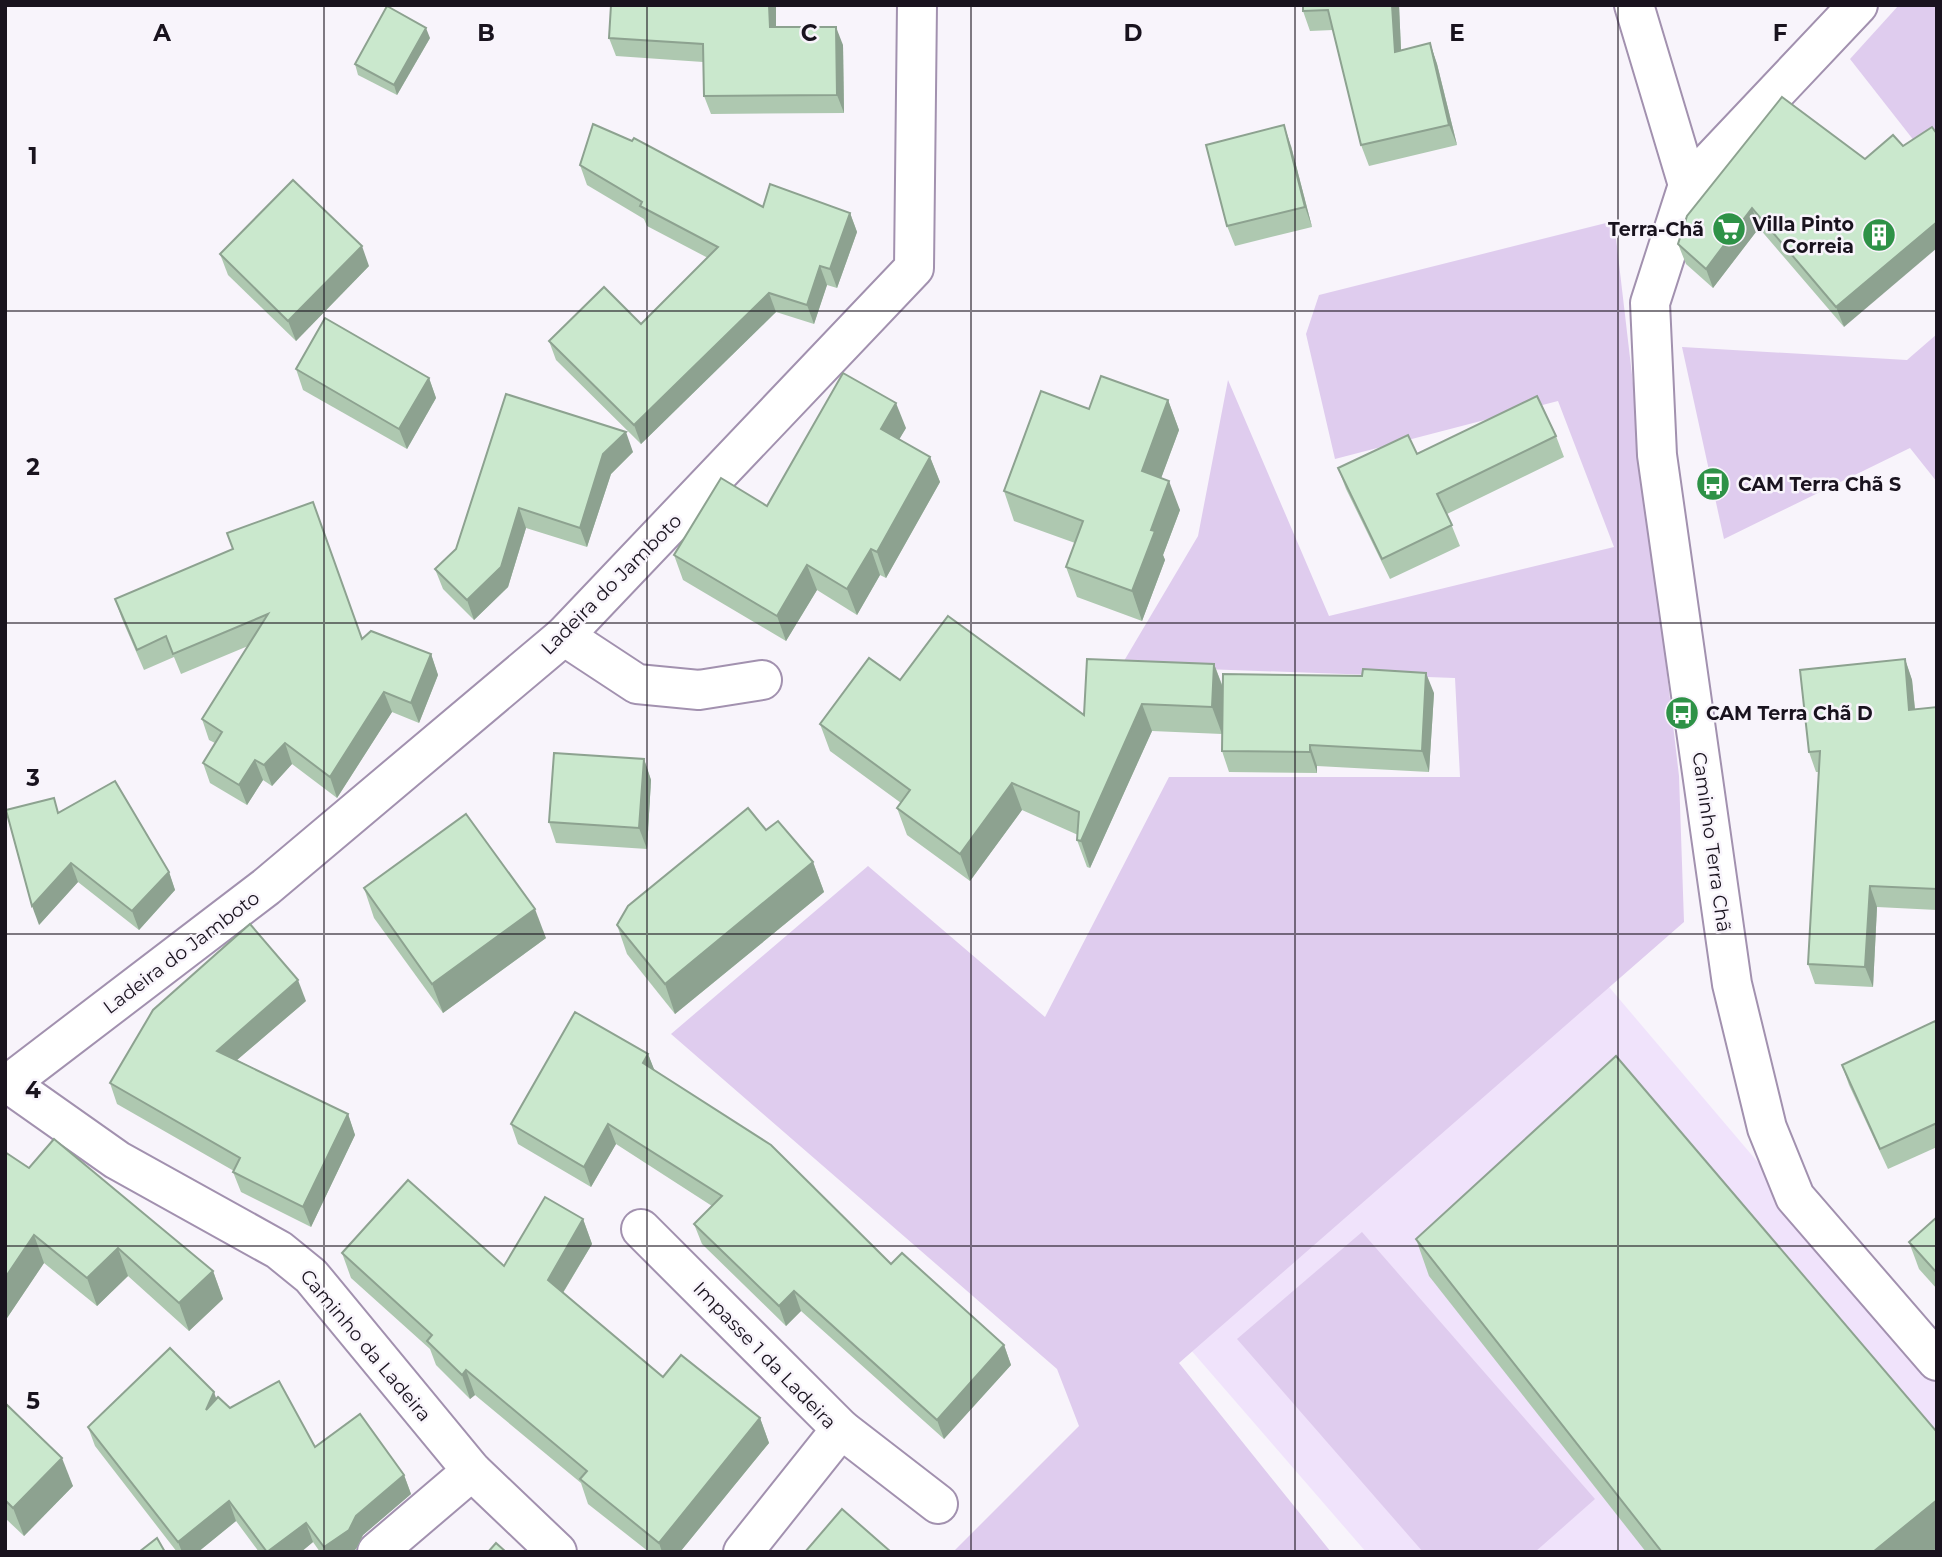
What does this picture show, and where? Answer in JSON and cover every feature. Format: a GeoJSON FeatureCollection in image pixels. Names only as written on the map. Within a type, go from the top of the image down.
{"type":"FeatureCollection","features":[{"type":"Feature","properties":{"kind":"street","name":"Ladeira do Jamboto"},"geometry":{"type":"LineString","coordinates":[[7,1083],[267,887],[564,636],[914,268],[917,5]]}},
{"type":"Feature","properties":{"kind":"street"},"geometry":{"type":"LineString","coordinates":[[1634,5],[1688,185],[1858,5]]}},
{"type":"Feature","properties":{"kind":"street","name":"Caminho Terra Chã"},"geometry":{"type":"LineString","coordinates":[[1688,185],[1650,303],[1657,455],[1732,984],[1767,1128],[1795,1196],[1937,1361]]}},
{"type":"Feature","properties":{"kind":"street"},"geometry":{"type":"LineString","coordinates":[[564,636],[637,684],[699,690],[762,680]]}},
{"type":"Feature","properties":{"kind":"street","name":"Caminho da Ladeira"},"geometry":{"type":"LineString","coordinates":[[7,1083],[117,1160],[279,1250],[301,1267],[472,1471],[557,1552]]}},
{"type":"Feature","properties":{"kind":"street","name":"Impasse 1 da Ladeira"},"geometry":{"type":"LineString","coordinates":[[640,1229],[841,1429],[743,1552]]}},
{"type":"Feature","properties":{"kind":"street"},"geometry":{"type":"LineString","coordinates":[[841,1429],[938,1504]]}},
{"type":"Feature","properties":{"kind":"street"},"geometry":{"type":"LineString","coordinates":[[376,1552],[472,1471]]}},
{"type":"Feature","properties":{"kind":"shaded area"},"geometry":{"type":"Polygon","coordinates":[[[1899,5],[1937,5],[1937,170],[1850,59],[1899,5]]]}},
{"type":"Feature","properties":{"kind":"shaded area"},"geometry":{"type":"Polygon","coordinates":[[[1614,221],[1679,776],[1684,922],[1179,1363],[1331,1552],[953,1552],[1079,1426],[1057,1369],[671,1034],[868,866],[1045,1017],[1169,777],[1460,777],[1455,678],[1121,666],[1198,536],[1228,380],[1329,616],[1614,547],[1558,401],[1335,459],[1306,334],[1319,295],[1614,221]]]}},
{"type":"Feature","properties":{"kind":"shaded area"},"geometry":{"type":"Polygon","coordinates":[[[1937,334],[1937,482],[1910,448],[1724,539],[1682,347],[1907,360],[1937,334]]]}},
{"type":"Feature","properties":{"kind":"shaded area"},"geometry":{"type":"Polygon","coordinates":[[[1587,961],[1937,1373],[1937,1552],[1366,1552],[1098,1243],[1587,961]]]}},
{"type":"Feature","properties":{"kind":"shaded area"},"geometry":{"type":"Polygon","coordinates":[[[1362,1232],[1595,1499],[1535,1552],[1423,1552],[1237,1339],[1362,1232]]]}},
{"type":"Feature","properties":{"kind":"building"},"geometry":{"type":"Polygon","coordinates":[[[611,5],[769,5],[770,27],[836,27],[837,95],[704,96],[703,44],[609,38],[611,5]]]}},
{"type":"Feature","properties":{"kind":"building"},"geometry":{"type":"Polygon","coordinates":[[[1303,5],[1392,5],[1395,52],[1430,43],[1449,125],[1361,145],[1328,10],[1303,11],[1303,5]]]}},
{"type":"Feature","properties":{"kind":"building"},"geometry":{"type":"Polygon","coordinates":[[[387,6],[426,28],[394,85],[355,64],[387,6]]]}},
{"type":"Feature","properties":{"kind":"building"},"geometry":{"type":"Polygon","coordinates":[[[1782,97],[1865,159],[1893,135],[1903,146],[1932,127],[1937,134],[1937,222],[1836,307],[1752,208],[1706,269],[1678,244],[1687,216],[1782,97]]]}},
{"type":"Feature","properties":{"kind":"building"},"geometry":{"type":"Polygon","coordinates":[[[593,124],[632,141],[634,138],[763,207],[770,184],[850,213],[830,269],[820,266],[807,305],[769,293],[634,425],[549,341],[604,287],[641,324],[718,247],[640,206],[642,202],[580,165],[593,124]]]}},
{"type":"Feature","properties":{"kind":"building"},"geometry":{"type":"Polygon","coordinates":[[[1284,125],[1305,207],[1227,226],[1206,145],[1284,125]]]}},
{"type":"Feature","properties":{"kind":"building"},"geometry":{"type":"Polygon","coordinates":[[[293,180],[362,246],[288,321],[220,254],[293,180]]]}},
{"type":"Feature","properties":{"kind":"building"},"geometry":{"type":"Polygon","coordinates":[[[325,318],[429,378],[399,429],[296,369],[325,318]]]}},
{"type":"Feature","properties":{"kind":"building"},"geometry":{"type":"Polygon","coordinates":[[[843,373],[896,403],[881,429],[930,457],[877,552],[871,549],[847,589],[807,565],[777,616],[674,555],[721,478],[767,506],[843,373]]]}},
{"type":"Feature","properties":{"kind":"building"},"geometry":{"type":"Polygon","coordinates":[[[1101,376],[1168,400],[1142,471],[1169,481],[1151,530],[1155,531],[1132,591],[1066,567],[1083,521],[1004,491],[1041,391],[1089,409],[1101,376]]]}},
{"type":"Feature","properties":{"kind":"building"},"geometry":{"type":"Polygon","coordinates":[[[506,394],[626,432],[603,454],[580,528],[519,508],[501,567],[467,600],[435,569],[456,549],[506,394]]]}},
{"type":"Feature","properties":{"kind":"building"},"geometry":{"type":"Polygon","coordinates":[[[1537,396],[1556,436],[1437,494],[1452,525],[1382,559],[1338,468],[1408,435],[1417,454],[1537,396]]]}},
{"type":"Feature","properties":{"kind":"building"},"geometry":{"type":"Polygon","coordinates":[[[313,502],[362,639],[371,631],[431,654],[411,703],[384,692],[330,777],[285,743],[264,765],[255,760],[239,785],[203,763],[222,732],[202,719],[268,614],[173,654],[166,636],[137,650],[115,599],[233,549],[227,533],[313,502]]]}},
{"type":"Feature","properties":{"kind":"building"},"geometry":{"type":"Polygon","coordinates":[[[948,616],[1084,715],[1087,659],[1214,664],[1212,707],[1142,704],[1081,841],[1077,840],[1079,812],[1012,783],[960,854],[897,808],[910,790],[820,724],[869,658],[900,680],[948,616]]]}},
{"type":"Feature","properties":{"kind":"building"},"geometry":{"type":"Polygon","coordinates":[[[1905,659],[1909,710],[1937,707],[1937,889],[1870,886],[1865,967],[1808,964],[1820,751],[1809,752],[1800,670],[1905,659]]]}},
{"type":"Feature","properties":{"kind":"building"},"geometry":{"type":"Polygon","coordinates":[[[1363,669],[1426,673],[1422,751],[1310,745],[1310,752],[1222,751],[1223,674],[1362,676],[1363,669]]]}},
{"type":"Feature","properties":{"kind":"building"},"geometry":{"type":"Polygon","coordinates":[[[554,753],[644,759],[639,828],[549,822],[554,753]]]}},
{"type":"Feature","properties":{"kind":"building"},"geometry":{"type":"Polygon","coordinates":[[[115,781],[169,872],[132,911],[71,863],[32,906],[6,810],[54,798],[58,813],[115,781]]]}},
{"type":"Feature","properties":{"kind":"building"},"geometry":{"type":"Polygon","coordinates":[[[748,808],[766,830],[778,821],[813,862],[665,984],[617,925],[628,906],[748,808]]]}},
{"type":"Feature","properties":{"kind":"building"},"geometry":{"type":"Polygon","coordinates":[[[466,814],[535,909],[432,984],[364,888],[466,814]]]}},
{"type":"Feature","properties":{"kind":"building"},"geometry":{"type":"Polygon","coordinates":[[[250,924],[298,980],[217,1051],[348,1114],[303,1207],[233,1172],[240,1158],[110,1083],[153,1010],[250,924]]]}},
{"type":"Feature","properties":{"kind":"building"},"geometry":{"type":"Polygon","coordinates":[[[575,1012],[648,1054],[643,1063],[771,1145],[891,1264],[902,1253],[1004,1345],[937,1420],[794,1291],[779,1306],[694,1224],[722,1196],[608,1124],[584,1167],[511,1124],[575,1012]]]}},
{"type":"Feature","properties":{"kind":"building"},"geometry":{"type":"Polygon","coordinates":[[[1935,1021],[1937,1123],[1880,1149],[1842,1065],[1935,1021]]]}},
{"type":"Feature","properties":{"kind":"building"},"geometry":{"type":"Polygon","coordinates":[[[1616,1056],[1937,1432],[1937,1500],[1873,1552],[1662,1552],[1416,1239],[1616,1056]]]}},
{"type":"Feature","properties":{"kind":"building"},"geometry":{"type":"Polygon","coordinates":[[[54,1139],[213,1271],[179,1303],[118,1248],[87,1278],[34,1235],[5,1278],[5,1152],[29,1168],[54,1139]]]}},
{"type":"Feature","properties":{"kind":"building"},"geometry":{"type":"Polygon","coordinates":[[[408,1180],[504,1266],[545,1197],[583,1219],[548,1280],[663,1377],[681,1355],[760,1418],[659,1543],[580,1479],[587,1471],[466,1370],[462,1375],[427,1341],[432,1335],[342,1253],[408,1180]]]}},
{"type":"Feature","properties":{"kind":"building"},"geometry":{"type":"Polygon","coordinates":[[[1937,1217],[1937,1273],[1909,1242],[1937,1217]]]}},
{"type":"Feature","properties":{"kind":"building"},"geometry":{"type":"Polygon","coordinates":[[[170,1348],[214,1392],[206,1410],[218,1397],[230,1408],[279,1381],[315,1447],[360,1414],[404,1475],[356,1516],[349,1530],[324,1547],[306,1523],[267,1552],[229,1501],[178,1542],[88,1427],[170,1348]]]}},
{"type":"Feature","properties":{"kind":"building"},"geometry":{"type":"Polygon","coordinates":[[[5,1403],[62,1458],[13,1508],[5,1500],[5,1403]]]}},
{"type":"Feature","properties":{"kind":"building"},"geometry":{"type":"Polygon","coordinates":[[[842,1509],[891,1552],[805,1552],[842,1509]]]}},
{"type":"Feature","properties":{"kind":"building"},"geometry":{"type":"Polygon","coordinates":[[[157,1538],[165,1552],[139,1552],[157,1538]]]}},
{"type":"Feature","properties":{"kind":"building"},"geometry":{"type":"Polygon","coordinates":[[[496,1543],[506,1552],[488,1552],[496,1543]]]}},
{"type":"Feature","properties":{"kind":"place","name":"Terra-Chã"},"geometry":{"type":"Point","coordinates":[1729,229]}},
{"type":"Feature","properties":{"kind":"place","name":"Villa Pinto Correia"},"geometry":{"type":"Point","coordinates":[1879,235]}},
{"type":"Feature","properties":{"kind":"place","name":"CAM Terra Chã S"},"geometry":{"type":"Point","coordinates":[1713,484]}},
{"type":"Feature","properties":{"kind":"place","name":"CAM Terra Chã D"},"geometry":{"type":"Point","coordinates":[1682,713]}}]}
